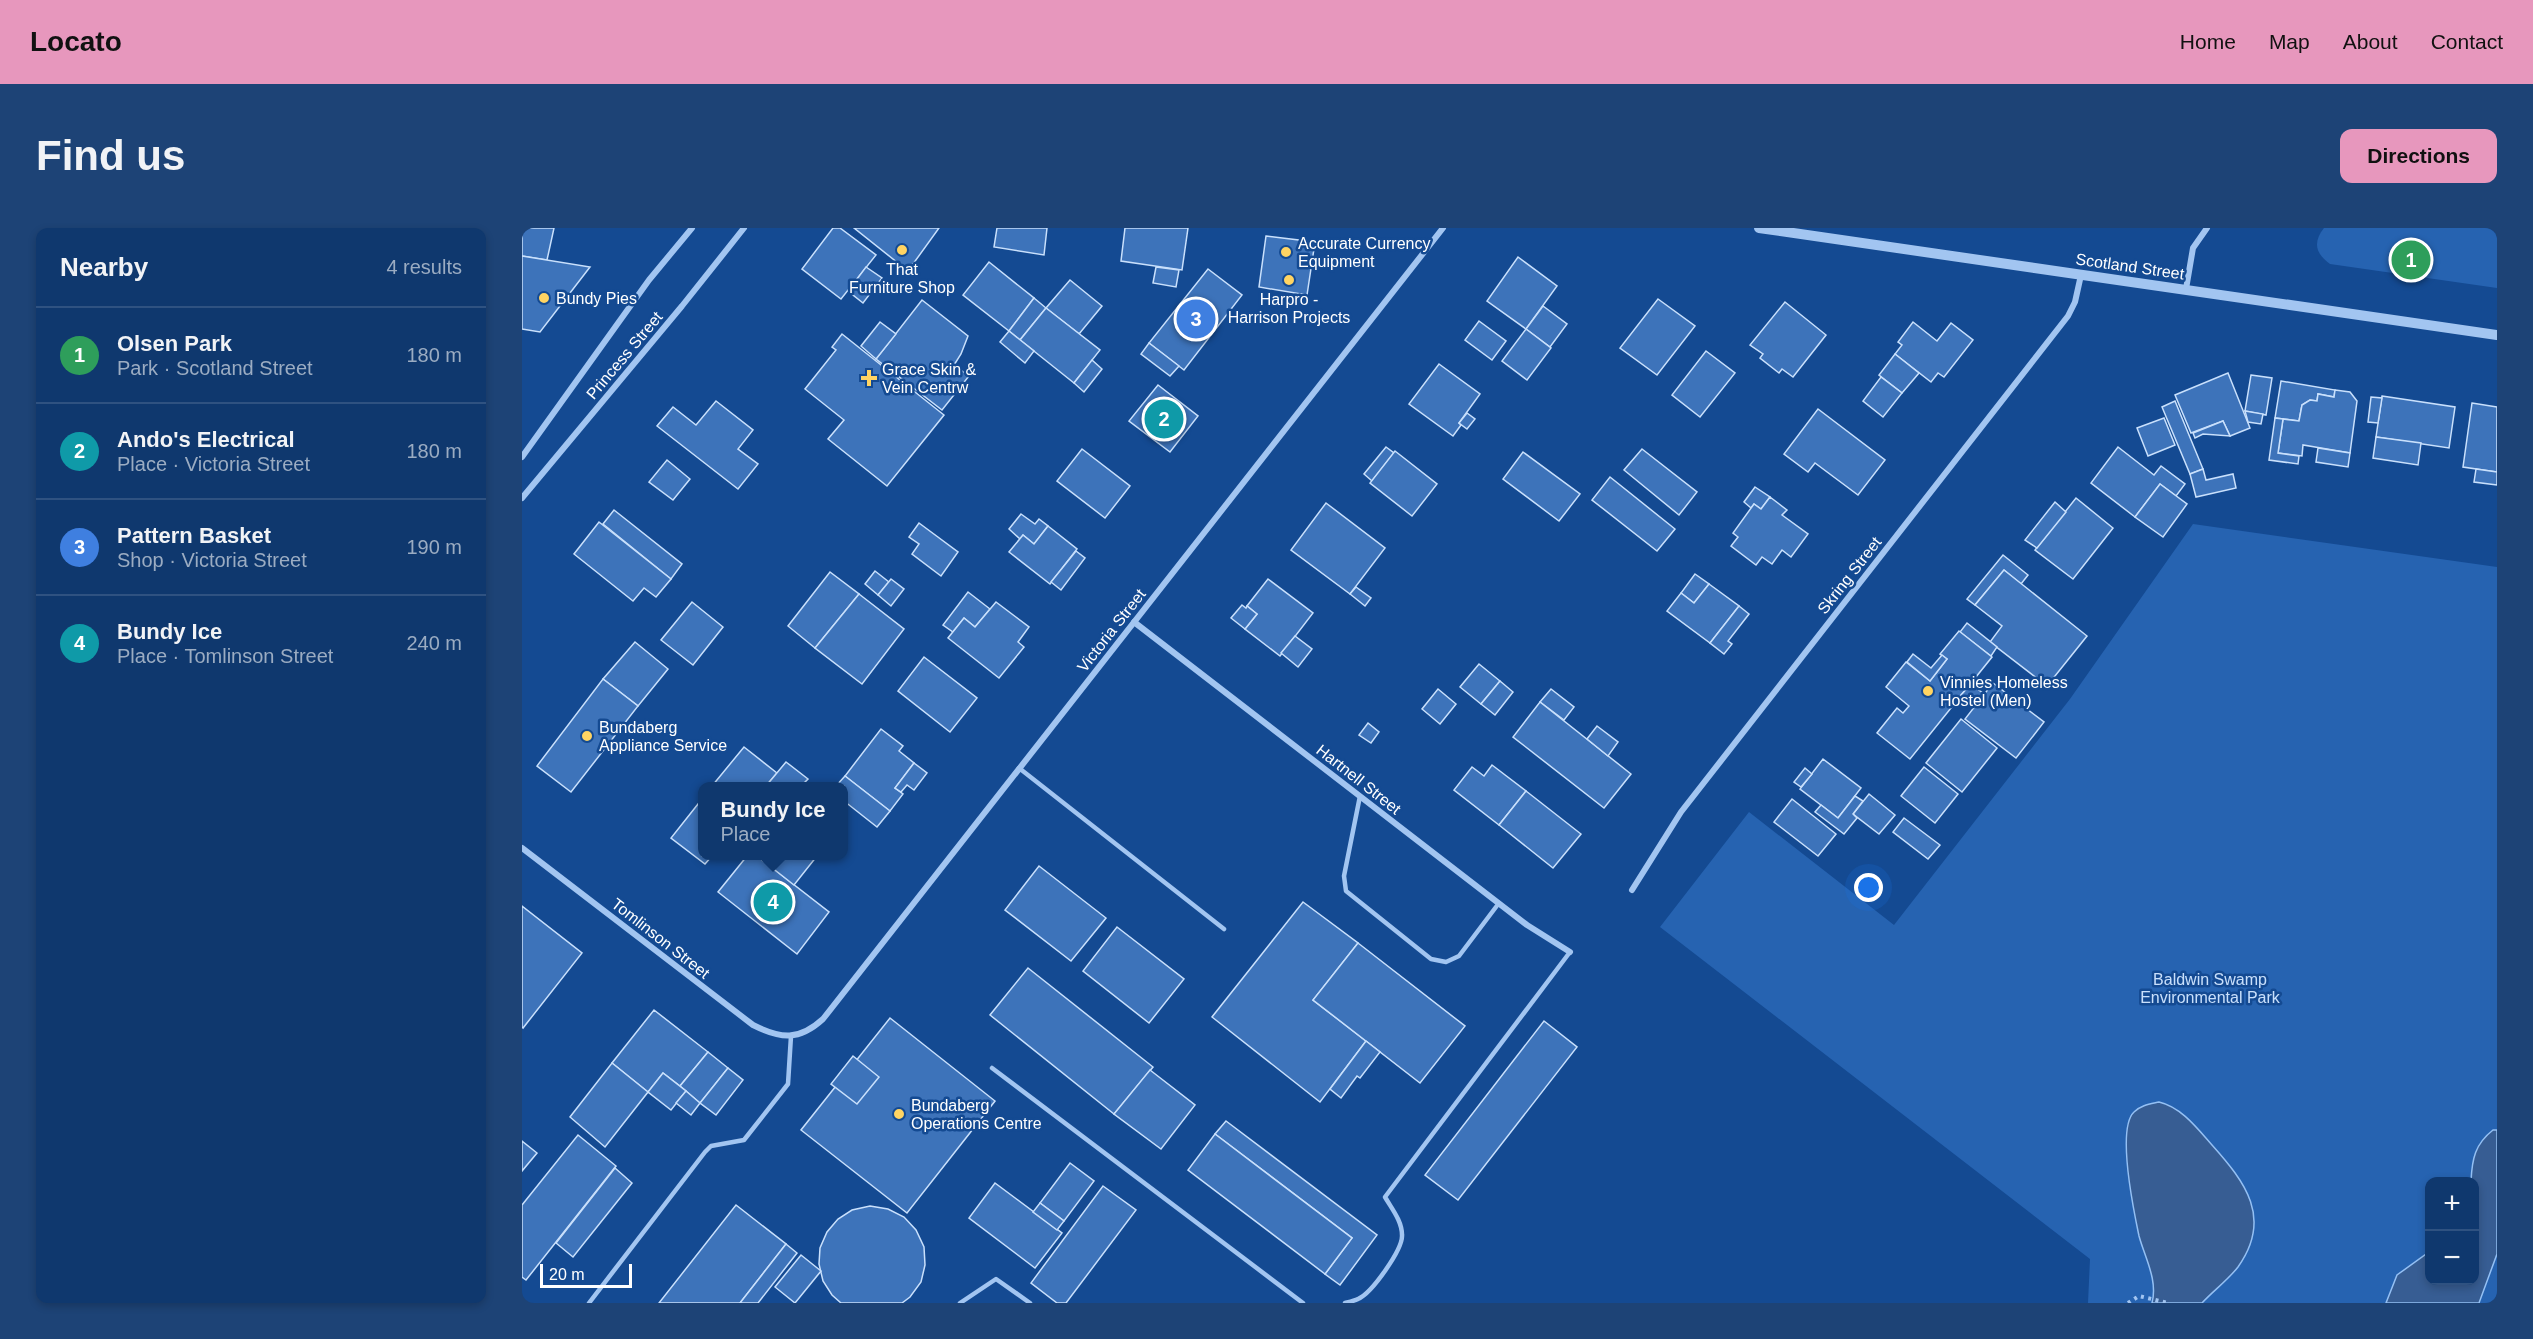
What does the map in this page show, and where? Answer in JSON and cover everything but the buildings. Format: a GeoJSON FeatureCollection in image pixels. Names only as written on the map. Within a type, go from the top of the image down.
{"type":"FeatureCollection","features":[{"type":"Feature","properties":{"kind":"street","name":"Princess Street"},"geometry":{"type":"LineString","coordinates":[[522,457],[649,280],[692,228]]}},
{"type":"Feature","properties":{"kind":"street","name":"Princess Street"},"geometry":{"type":"LineString","coordinates":[[522,498],[744,228]]}},
{"type":"Feature","properties":{"kind":"street","name":"Victoria Street"},"geometry":{"type":"LineString","coordinates":[[791,1036],[803,1034],[823,1019],[1443,228]]}},
{"type":"Feature","properties":{"kind":"street","name":"Scotland Street"},"geometry":{"type":"LineString","coordinates":[[1759,228],[2497,335]]}},
{"type":"Feature","properties":{"kind":"street"},"geometry":{"type":"LineString","coordinates":[[2186,290],[2193,248],[2208,228]]}},
{"type":"Feature","properties":{"kind":"street","name":"Skring Street"},"geometry":{"type":"LineString","coordinates":[[1632,890],[1681,812],[2059,329],[2074,302],[2080,275]]}},
{"type":"Feature","properties":{"kind":"street","name":"Hartnell Street"},"geometry":{"type":"LineString","coordinates":[[1134,622],[1527,925],[1570,952]]}},
{"type":"Feature","properties":{"kind":"street","name":"Tomlinson Street"},"geometry":{"type":"LineString","coordinates":[[522,848],[753,1026],[777,1035],[791,1036]]}},
{"type":"Feature","properties":{"kind":"lane"},"geometry":{"type":"LineString","coordinates":[[1019,768],[1224,929]]}},
{"type":"Feature","properties":{"kind":"lane"},"geometry":{"type":"LineString","coordinates":[[1360,796],[1344,876],[1346,891],[1422,952],[1438,962],[1454,960],[1499,903]]}},
{"type":"Feature","properties":{"kind":"lane"},"geometry":{"type":"LineString","coordinates":[[1345,1303],[1359,1299],[1367,1292],[1398,1252],[1402,1243],[1400,1222],[1385,1197],[1570,952]]}},
{"type":"Feature","properties":{"kind":"lane"},"geometry":{"type":"LineString","coordinates":[[589,1303],[705,1152],[711,1146],[744,1140],[789,1084],[791,1036]]}},
{"type":"Feature","properties":{"kind":"lane"},"geometry":{"type":"LineString","coordinates":[[992,1068],[1303,1303]]}},
{"type":"Feature","properties":{"kind":"lane"},"geometry":{"type":"LineString","coordinates":[[960,1303],[996,1279],[1030,1303]]}},
{"type":"Feature","properties":{"kind":"path"},"geometry":{"type":"LineString","coordinates":[[2128,1303],[2139,1296],[2168,1303]]}},
{"type":"Feature","properties":{"kind":"green space"},"geometry":{"type":"Polygon","coordinates":[[[2324,228],[2497,228],[2497,288],[2330,264],[2321,256],[2317,247],[2318,238],[2324,228]]]}},
{"type":"Feature","properties":{"kind":"green space","name":"Baldwin Swamp Environmental Park"},"geometry":{"type":"Polygon","coordinates":[[[2193,524],[2497,567],[2497,1303],[2088,1303],[2090,1259],[1660,927],[1749,812],[1894,925],[2070,699],[2193,524]]]}},
{"type":"Feature","properties":{"kind":"shaded area"},"geometry":{"type":"Polygon","coordinates":[[[2159,1102],[2174,1108],[2200,1132],[2235,1173],[2251,1202],[2254,1217],[2248,1249],[2238,1267],[2202,1303],[2152,1303],[2152,1277],[2139,1236],[2130,1191],[2126,1135],[2134,1112],[2143,1106],[2159,1102]]]}},
{"type":"Feature","properties":{"kind":"shaded area"},"geometry":{"type":"Polygon","coordinates":[[[2497,1130],[2497,1254],[2479,1303],[2386,1303],[2397,1275],[2425,1255],[2425,1285],[2479,1285],[2479,1177],[2471,1177],[2478,1146],[2487,1135],[2497,1130]]]}},
{"type":"Feature","properties":{"kind":"place","name":"That Furniture Shop"},"geometry":{"type":"Point","coordinates":[902,250]}},
{"type":"Feature","properties":{"kind":"place","name":"Accurate Currency Equipment"},"geometry":{"type":"Point","coordinates":[1286,252]}},
{"type":"Feature","properties":{"kind":"place","name":"Olsen Park"},"geometry":{"type":"Point","coordinates":[2411,260]}},
{"type":"Feature","properties":{"kind":"place","name":"Harpro - Harrison Projects"},"geometry":{"type":"Point","coordinates":[1289,280]}},
{"type":"Feature","properties":{"kind":"place","name":"Bundy Pies"},"geometry":{"type":"Point","coordinates":[544,298]}},
{"type":"Feature","properties":{"kind":"place","name":"Pattern Basket"},"geometry":{"type":"Point","coordinates":[1196,319]}},
{"type":"Feature","properties":{"kind":"place","name":"Grace Skin & Vein Centrw"},"geometry":{"type":"Point","coordinates":[869,378]}},
{"type":"Feature","properties":{"kind":"place","name":"Ando's Electrical"},"geometry":{"type":"Point","coordinates":[1164,419]}},
{"type":"Feature","properties":{"kind":"place","name":"Vinnies Homeless Hostel (Men)"},"geometry":{"type":"Point","coordinates":[1928,691]}},
{"type":"Feature","properties":{"kind":"place","name":"Bundaberg Appliance Service"},"geometry":{"type":"Point","coordinates":[587,736]}},
{"type":"Feature","properties":{"kind":"place","name":"Bundy Ice"},"geometry":{"type":"Point","coordinates":[773,902]}},
{"type":"Feature","properties":{"kind":"place","name":"Bundaberg Operations Centre"},"geometry":{"type":"Point","coordinates":[899,1114]}}]}
